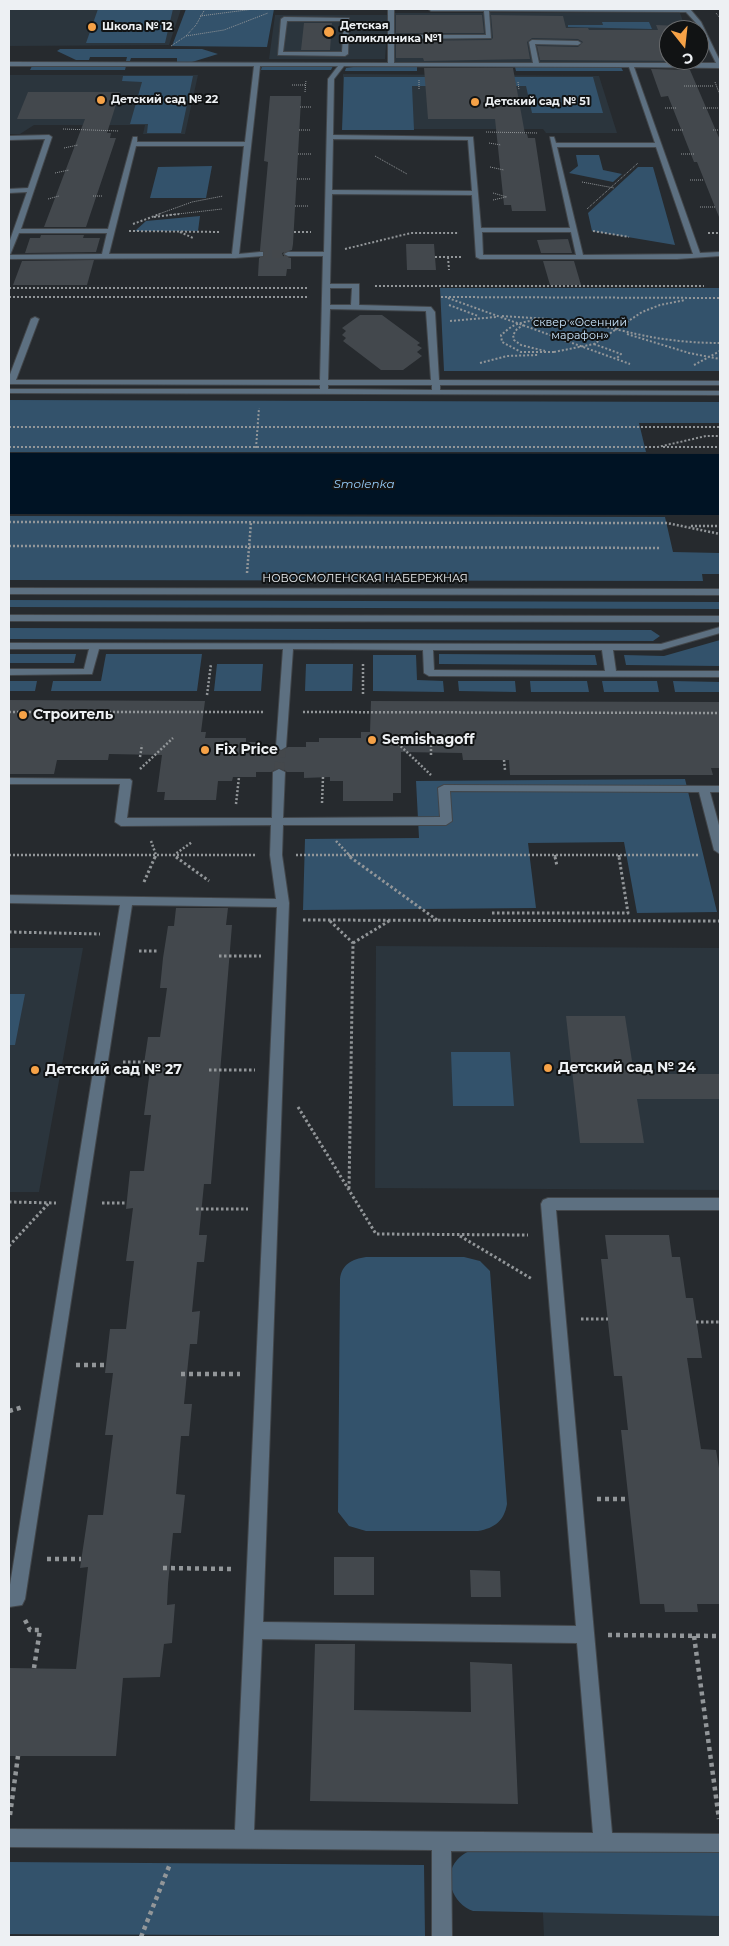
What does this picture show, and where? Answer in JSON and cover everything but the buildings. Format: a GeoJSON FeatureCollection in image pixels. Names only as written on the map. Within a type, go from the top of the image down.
{"type":"FeatureCollection","features":[{"type":"Feature","properties":{"kind":"street"},"geometry":{"type":"LineString","coordinates":[[390,64],[392,9]]}},
{"type":"Feature","properties":{"kind":"street"},"geometry":{"type":"LineString","coordinates":[[9,64],[720,66],[698,22],[687,9],[431,9]]}},
{"type":"Feature","properties":{"kind":"street"},"geometry":{"type":"LineString","coordinates":[[391,37],[489,37],[486,9]]}},
{"type":"Feature","properties":{"kind":"street"},"geometry":{"type":"LineString","coordinates":[[319,17],[347,19],[345,54],[280,54],[284,19],[319,17]]}},
{"type":"Feature","properties":{"kind":"street"},"geometry":{"type":"LineString","coordinates":[[536,65],[532,42],[578,42]]}},
{"type":"Feature","properties":{"kind":"street"},"geometry":{"type":"LineString","coordinates":[[235,256],[257,64]]}},
{"type":"Feature","properties":{"kind":"street"},"geometry":{"type":"LineString","coordinates":[[324,392],[331,79],[343,64]]}},
{"type":"Feature","properties":{"kind":"street"},"geometry":{"type":"LineString","coordinates":[[631,65],[697,254]]}},
{"type":"Feature","properties":{"kind":"street"},"geometry":{"type":"LineString","coordinates":[[9,138],[49,137],[9,255],[235,256],[260,254]]}},
{"type":"Feature","properties":{"kind":"street"},"geometry":{"type":"LineString","coordinates":[[330,137],[470,138],[480,257],[676,257],[697,254],[720,254]]}},
{"type":"Feature","properties":{"kind":"street"},"geometry":{"type":"LineString","coordinates":[[105,256],[134,141],[248,144]]}},
{"type":"Feature","properties":{"kind":"street"},"geometry":{"type":"LineString","coordinates":[[580,257],[553,141],[658,145]]}},
{"type":"Feature","properties":{"kind":"street"},"geometry":{"type":"LineString","coordinates":[[9,190],[31,190]]}},
{"type":"Feature","properties":{"kind":"street"},"geometry":{"type":"LineString","coordinates":[[328,192],[475,193]]}},
{"type":"Feature","properties":{"kind":"street"},"geometry":{"type":"LineString","coordinates":[[478,232],[573,227]]}},
{"type":"Feature","properties":{"kind":"street"},"geometry":{"type":"LineString","coordinates":[[16,231],[111,231]]}},
{"type":"Feature","properties":{"kind":"street"},"geometry":{"type":"LineString","coordinates":[[288,254],[327,254]]}},
{"type":"Feature","properties":{"kind":"street"},"geometry":{"type":"LineString","coordinates":[[326,286],[356,287],[355,307]]}},
{"type":"Feature","properties":{"kind":"street"},"geometry":{"type":"LineString","coordinates":[[326,307],[428,309],[432,312],[436,392]]}},
{"type":"Feature","properties":{"kind":"street"},"geometry":{"type":"LineString","coordinates":[[35,319],[10,382],[720,383]]}},
{"type":"Feature","properties":{"kind":"street"},"geometry":{"type":"LineString","coordinates":[[9,391],[720,393]]}},
{"type":"Feature","properties":{"kind":"street","name":"НОВОСМОЛЕНСКАЯ НАБЕРЕЖНАЯ"},"geometry":{"type":"LineString","coordinates":[[9,591],[720,592]]}},
{"type":"Feature","properties":{"kind":"street"},"geometry":{"type":"LineString","coordinates":[[9,618],[720,619]]}},
{"type":"Feature","properties":{"kind":"street"},"geometry":{"type":"LineString","coordinates":[[9,646],[661,647],[720,630]]}},
{"type":"Feature","properties":{"kind":"street"},"geometry":{"type":"LineString","coordinates":[[9,672],[88,672],[95,646]]}},
{"type":"Feature","properties":{"kind":"street"},"geometry":{"type":"LineString","coordinates":[[281,747],[288,646]]}},
{"type":"Feature","properties":{"kind":"street"},"geometry":{"type":"LineString","coordinates":[[428,647],[429,672],[720,674]]}},
{"type":"Feature","properties":{"kind":"street"},"geometry":{"type":"LineString","coordinates":[[607,648],[611,673]]}},
{"type":"Feature","properties":{"kind":"street"},"geometry":{"type":"LineString","coordinates":[[244,1840],[283,903],[276,855],[279,772]]}},
{"type":"Feature","properties":{"kind":"street"},"geometry":{"type":"LineString","coordinates":[[9,781],[126,781],[121,822],[446,821],[444,788],[720,789]]}},
{"type":"Feature","properties":{"kind":"street"},"geometry":{"type":"LineString","coordinates":[[704,789],[720,850]]}},
{"type":"Feature","properties":{"kind":"street"},"geometry":{"type":"LineString","coordinates":[[9,899],[283,903]]}},
{"type":"Feature","properties":{"kind":"street"},"geometry":{"type":"LineString","coordinates":[[9,1599],[16,1599],[121,934],[131,902]]}},
{"type":"Feature","properties":{"kind":"street"},"geometry":{"type":"LineString","coordinates":[[603,1842],[548,1204],[720,1204]]}},
{"type":"Feature","properties":{"kind":"street"},"geometry":{"type":"LineString","coordinates":[[254,1630],[586,1635]]}},
{"type":"Feature","properties":{"kind":"street"},"geometry":{"type":"LineString","coordinates":[[9,1838],[720,1844]]}},
{"type":"Feature","properties":{"kind":"street"},"geometry":{"type":"LineString","coordinates":[[441,1841],[442,1937]]}},
{"type":"Feature","properties":{"kind":"path"},"geometry":{"type":"LineString","coordinates":[[170,46],[186,36],[196,25],[205,9]]}},
{"type":"Feature","properties":{"kind":"path"},"geometry":{"type":"LineString","coordinates":[[202,12],[210,9]]}},
{"type":"Feature","properties":{"kind":"path"},"geometry":{"type":"LineString","coordinates":[[200,16],[254,9]]}},
{"type":"Feature","properties":{"kind":"path"},"geometry":{"type":"LineString","coordinates":[[186,36],[224,30],[272,11]]}},
{"type":"Feature","properties":{"kind":"path"},"geometry":{"type":"LineString","coordinates":[[292,85],[306,85]]}},
{"type":"Feature","properties":{"kind":"path"},"geometry":{"type":"LineString","coordinates":[[684,86],[716,86]]}},
{"type":"Feature","properties":{"kind":"path"},"geometry":{"type":"LineString","coordinates":[[703,108],[720,108]]}},
{"type":"Feature","properties":{"kind":"path"},"geometry":{"type":"LineString","coordinates":[[55,129],[119,130],[134,141]]}},
{"type":"Feature","properties":{"kind":"path"},"geometry":{"type":"LineString","coordinates":[[713,130],[720,130]]}},
{"type":"Feature","properties":{"kind":"path"},"geometry":{"type":"LineString","coordinates":[[479,132],[534,132],[553,141]]}},
{"type":"Feature","properties":{"kind":"path"},"geometry":{"type":"LineString","coordinates":[[344,137],[440,193]]}},
{"type":"Feature","properties":{"kind":"path"},"geometry":{"type":"LineString","coordinates":[[573,227],[611,188],[658,145]]}},
{"type":"Feature","properties":{"kind":"path"},"geometry":{"type":"LineString","coordinates":[[562,178],[614,188]]}},
{"type":"Feature","properties":{"kind":"path"},"geometry":{"type":"LineString","coordinates":[[111,231],[192,202],[242,193]]}},
{"type":"Feature","properties":{"kind":"path"},"geometry":{"type":"LineString","coordinates":[[149,218],[241,206]]}},
{"type":"Feature","properties":{"kind":"path"},"geometry":{"type":"LineString","coordinates":[[111,231],[238,232]]}},
{"type":"Feature","properties":{"kind":"path"},"geometry":{"type":"LineString","coordinates":[[327,254],[411,233],[478,232]]}},
{"type":"Feature","properties":{"kind":"path"},"geometry":{"type":"LineString","coordinates":[[435,257],[480,257]]}},
{"type":"Feature","properties":{"kind":"path"},"geometry":{"type":"LineString","coordinates":[[448,257],[449,270]]}},
{"type":"Feature","properties":{"kind":"path"},"geometry":{"type":"LineString","coordinates":[[416,286],[429,291]]}},
{"type":"Feature","properties":{"kind":"path"},"geometry":{"type":"LineString","coordinates":[[356,287],[704,286]]}},
{"type":"Feature","properties":{"kind":"path"},"geometry":{"type":"LineString","coordinates":[[356,287],[421,288]]}},
{"type":"Feature","properties":{"kind":"path"},"geometry":{"type":"LineString","coordinates":[[9,288],[317,288]]}},
{"type":"Feature","properties":{"kind":"path"},"geometry":{"type":"LineString","coordinates":[[436,295],[634,365]]}},
{"type":"Feature","properties":{"kind":"path"},"geometry":{"type":"LineString","coordinates":[[9,296],[326,297]]}},
{"type":"Feature","properties":{"kind":"path"},"geometry":{"type":"LineString","coordinates":[[445,297],[720,298]]}},
{"type":"Feature","properties":{"kind":"path"},"geometry":{"type":"LineString","coordinates":[[452,307],[463,297]]}},
{"type":"Feature","properties":{"kind":"path"},"geometry":{"type":"LineString","coordinates":[[472,365],[507,356],[538,355],[594,344],[642,312],[660,305],[701,298]]}},
{"type":"Feature","properties":{"kind":"path"},"geometry":{"type":"LineString","coordinates":[[432,326],[462,318],[499,316],[540,317],[664,338],[720,343]]}},
{"type":"Feature","properties":{"kind":"path"},"geometry":{"type":"LineString","coordinates":[[552,320],[518,323],[506,329],[501,335],[502,342],[510,348],[521,352],[554,352]]}},
{"type":"Feature","properties":{"kind":"path"},"geometry":{"type":"LineString","coordinates":[[534,321],[523,325],[513,335],[514,340],[521,345],[554,352]]}},
{"type":"Feature","properties":{"kind":"path"},"geometry":{"type":"LineString","coordinates":[[614,330],[689,353],[720,359]]}},
{"type":"Feature","properties":{"kind":"path"},"geometry":{"type":"LineString","coordinates":[[594,344],[621,354],[616,359]]}},
{"type":"Feature","properties":{"kind":"path"},"geometry":{"type":"LineString","coordinates":[[507,356],[510,348]]}},
{"type":"Feature","properties":{"kind":"path"},"geometry":{"type":"LineString","coordinates":[[693,366],[720,352]]}},
{"type":"Feature","properties":{"kind":"path"},"geometry":{"type":"LineString","coordinates":[[256,448],[259,408]]}},
{"type":"Feature","properties":{"kind":"path"},"geometry":{"type":"LineString","coordinates":[[9,427],[720,427]]}},
{"type":"Feature","properties":{"kind":"path"},"geometry":{"type":"LineString","coordinates":[[658,447],[706,436],[720,436]]}},
{"type":"Feature","properties":{"kind":"path"},"geometry":{"type":"LineString","coordinates":[[9,447],[720,447]]}},
{"type":"Feature","properties":{"kind":"path"},"geometry":{"type":"LineString","coordinates":[[9,522],[667,523],[720,534]]}},
{"type":"Feature","properties":{"kind":"path"},"geometry":{"type":"LineString","coordinates":[[250,591],[247,574],[251,522]]}},
{"type":"Feature","properties":{"kind":"path"},"geometry":{"type":"LineString","coordinates":[[683,526],[720,526]]}},
{"type":"Feature","properties":{"kind":"path"},"geometry":{"type":"LineString","coordinates":[[9,546],[661,548]]}},
{"type":"Feature","properties":{"kind":"path"},"geometry":{"type":"LineString","coordinates":[[9,712],[204,712]]}},
{"type":"Feature","properties":{"kind":"path"},"geometry":{"type":"LineString","coordinates":[[371,712],[720,713]]}},
{"type":"Feature","properties":{"kind":"path"},"geometry":{"type":"LineString","coordinates":[[126,781],[173,738]]}},
{"type":"Feature","properties":{"kind":"path"},"geometry":{"type":"LineString","coordinates":[[392,738],[444,788]]}},
{"type":"Feature","properties":{"kind":"path"},"geometry":{"type":"LineString","coordinates":[[140,757],[142,745]]}},
{"type":"Feature","properties":{"kind":"path"},"geometry":{"type":"LineString","coordinates":[[431,745],[431,757]]}},
{"type":"Feature","properties":{"kind":"path"},"geometry":{"type":"LineString","coordinates":[[235,822],[239,777]]}},
{"type":"Feature","properties":{"kind":"path"},"geometry":{"type":"LineString","coordinates":[[321,822],[323,777]]}},
{"type":"Feature","properties":{"kind":"path"},"geometry":{"type":"LineString","coordinates":[[9,854],[702,855]]}},
{"type":"Feature","properties":{"kind":"path"},"geometry":{"type":"LineString","coordinates":[[131,902],[156,855]]}},
{"type":"Feature","properties":{"kind":"path"},"geometry":{"type":"LineString","coordinates":[[174,855],[238,902]]}},
{"type":"Feature","properties":{"kind":"path"},"geometry":{"type":"LineString","coordinates":[[348,855],[438,920]]}},
{"type":"Feature","properties":{"kind":"path"},"geometry":{"type":"LineString","coordinates":[[555,855],[557,866]]}},
{"type":"Feature","properties":{"kind":"path"},"geometry":{"type":"LineString","coordinates":[[492,913],[628,913],[619,855]]}},
{"type":"Feature","properties":{"kind":"path"},"geometry":{"type":"LineString","coordinates":[[282,920],[720,921]]}},
{"type":"Feature","properties":{"kind":"path"},"geometry":{"type":"LineString","coordinates":[[330,920],[353,943],[349,1190]]}},
{"type":"Feature","properties":{"kind":"path"},"geometry":{"type":"LineString","coordinates":[[353,943],[389,920]]}},
{"type":"Feature","properties":{"kind":"path"},"geometry":{"type":"LineString","coordinates":[[9,932],[121,934]]}},
{"type":"Feature","properties":{"kind":"path"},"geometry":{"type":"LineString","coordinates":[[219,956],[281,956]]}},
{"type":"Feature","properties":{"kind":"path"},"geometry":{"type":"LineString","coordinates":[[208,1070],[276,1070]]}},
{"type":"Feature","properties":{"kind":"path"},"geometry":{"type":"LineString","coordinates":[[297,1105],[376,1234],[551,1235]]}},
{"type":"Feature","properties":{"kind":"path"},"geometry":{"type":"LineString","coordinates":[[9,1202],[78,1203]]}},
{"type":"Feature","properties":{"kind":"path"},"geometry":{"type":"LineString","coordinates":[[9,1246],[50,1203]]}},
{"type":"Feature","properties":{"kind":"path"},"geometry":{"type":"LineString","coordinates":[[196,1209],[271,1210]]}},
{"type":"Feature","properties":{"kind":"path"},"geometry":{"type":"LineString","coordinates":[[458,1235],[556,1293]]}},
{"type":"Feature","properties":{"kind":"path"},"geometry":{"type":"LineString","coordinates":[[696,1322],[720,1322]]}},
{"type":"Feature","properties":{"kind":"path"},"geometry":{"type":"LineString","coordinates":[[181,1374],[264,1374]]}},
{"type":"Feature","properties":{"kind":"path"},"geometry":{"type":"LineString","coordinates":[[574,1498],[628,1499]]}},
{"type":"Feature","properties":{"kind":"path"},"geometry":{"type":"LineString","coordinates":[[22,1559],[81,1559]]}},
{"type":"Feature","properties":{"kind":"path"},"geometry":{"type":"LineString","coordinates":[[163,1568],[256,1569]]}},
{"type":"Feature","properties":{"kind":"path"},"geometry":{"type":"LineString","coordinates":[[30,1630],[40,1630],[34,1668]]}},
{"type":"Feature","properties":{"kind":"path"},"geometry":{"type":"LineString","coordinates":[[586,1635],[720,1636]]}},
{"type":"Feature","properties":{"kind":"path"},"geometry":{"type":"LineString","coordinates":[[694,1636],[720,1829]]}},
{"type":"Feature","properties":{"kind":"path"},"geometry":{"type":"LineString","coordinates":[[9,1820],[18,1756]]}},
{"type":"Feature","properties":{"kind":"path"},"geometry":{"type":"LineString","coordinates":[[141,1937],[180,1839]]}},
{"type":"Feature","properties":{"kind":"shaded area","name":"Школа № 12"},"geometry":{"type":"Polygon","coordinates":[[[9,9],[181,9],[169,45],[9,46],[9,9]]]}},
{"type":"Feature","properties":{"kind":"shaded area"},"geometry":{"type":"Polygon","coordinates":[[[394,13],[680,13],[682,20],[659,20],[659,65],[394,63],[394,13]]]}},
{"type":"Feature","properties":{"kind":"shaded area","name":"Детская поликлиника №1"},"geometry":{"type":"Polygon","coordinates":[[[275,15],[388,15],[385,59],[269,59],[275,15]]]}},
{"type":"Feature","properties":{"kind":"shaded area","name":"Детский сад № 51"},"geometry":{"type":"Polygon","coordinates":[[[343,74],[599,76],[617,133],[546,133],[543,129],[343,129],[343,74]]]}},
{"type":"Feature","properties":{"kind":"shaded area","name":"Детский сад № 22"},"geometry":{"type":"Polygon","coordinates":[[[9,75],[198,75],[185,134],[143,134],[145,125],[34,125],[20,134],[9,134],[9,75]]]}},
{"type":"Feature","properties":{"kind":"shaded area","name":"Детский сад № 24"},"geometry":{"type":"Polygon","coordinates":[[[376,946],[720,948],[720,1190],[375,1188],[376,946]]]}},
{"type":"Feature","properties":{"kind":"shaded area","name":"Детский сад № 27"},"geometry":{"type":"Polygon","coordinates":[[[9,948],[83,948],[39,1192],[9,1192],[9,948]]]}},
{"type":"Feature","properties":{"kind":"shaded area"},"geometry":{"type":"Polygon","coordinates":[[[540,1847],[720,1849],[720,1937],[544,1937],[540,1847]]]}},
{"type":"Feature","properties":{"kind":"green space"},"geometry":{"type":"Polygon","coordinates":[[[98,9],[173,9],[165,43],[86,43],[98,9]]]}},
{"type":"Feature","properties":{"kind":"green space"},"geometry":{"type":"Polygon","coordinates":[[[186,9],[274,9],[267,47],[172,46],[186,9]]]}},
{"type":"Feature","properties":{"kind":"green space"},"geometry":{"type":"Polygon","coordinates":[[[602,22],[649,22],[652,29],[568,27],[568,25],[603,25],[602,22]]]}},
{"type":"Feature","properties":{"kind":"green space"},"geometry":{"type":"Polygon","coordinates":[[[60,49],[202,49],[218,54],[192,62],[177,62],[177,58],[131,58],[130,61],[126,61],[127,57],[90,57],[89,60],[76,60],[57,51],[60,49]]]}},
{"type":"Feature","properties":{"kind":"green space"},"geometry":{"type":"Polygon","coordinates":[[[32,66],[126,66],[125,70],[30,70],[32,66]]]}},
{"type":"Feature","properties":{"kind":"green space"},"geometry":{"type":"Polygon","coordinates":[[[262,66],[333,66],[331,70],[261,70],[262,66]]]}},
{"type":"Feature","properties":{"kind":"green space"},"geometry":{"type":"Polygon","coordinates":[[[417,67],[417,71],[345,71],[346,68],[417,67]]]}},
{"type":"Feature","properties":{"kind":"green space"},"geometry":{"type":"Polygon","coordinates":[[[515,67],[621,67],[623,71],[516,71],[515,67]]]}},
{"type":"Feature","properties":{"kind":"green space"},"geometry":{"type":"Polygon","coordinates":[[[123,76],[193,76],[181,133],[147,133],[148,124],[130,124],[142,82],[122,81],[123,76]]]}},
{"type":"Feature","properties":{"kind":"green space"},"geometry":{"type":"Polygon","coordinates":[[[344,77],[593,77],[603,113],[532,113],[526,86],[412,86],[414,130],[342,130],[344,77]]]}},
{"type":"Feature","properties":{"kind":"green space"},"geometry":{"type":"Polygon","coordinates":[[[576,155],[599,155],[603,170],[622,174],[613,182],[569,173],[578,166],[576,155]]]}},
{"type":"Feature","properties":{"kind":"green space"},"geometry":{"type":"Polygon","coordinates":[[[212,166],[206,198],[150,198],[158,167],[212,166]]]}},
{"type":"Feature","properties":{"kind":"green space"},"geometry":{"type":"Polygon","coordinates":[[[638,167],[653,167],[675,245],[592,231],[588,213],[638,167]]]}},
{"type":"Feature","properties":{"kind":"green space"},"geometry":{"type":"Polygon","coordinates":[[[200,216],[198,231],[135,231],[146,221],[200,216]]]}},
{"type":"Feature","properties":{"kind":"green space","name":"сквер «Осенний марафон»"},"geometry":{"type":"Polygon","coordinates":[[[440,288],[720,288],[720,371],[444,371],[440,288]]]}},
{"type":"Feature","properties":{"kind":"green space"},"geometry":{"type":"Polygon","coordinates":[[[9,400],[720,402],[720,423],[639,423],[646,452],[9,452],[9,400]]]}},
{"type":"Feature","properties":{"kind":"green space"},"geometry":{"type":"Polygon","coordinates":[[[9,516],[665,517],[673,552],[720,553],[720,574],[702,574],[703,581],[9,580],[9,516]]]}},
{"type":"Feature","properties":{"kind":"green space"},"geometry":{"type":"Polygon","coordinates":[[[9,600],[720,602],[720,609],[9,607],[9,600]]]}},
{"type":"Feature","properties":{"kind":"green space"},"geometry":{"type":"Polygon","coordinates":[[[9,628],[651,630],[660,636],[653,641],[9,639],[9,628]]]}},
{"type":"Feature","properties":{"kind":"green space"},"geometry":{"type":"Polygon","coordinates":[[[720,640],[720,666],[626,665],[624,655],[664,656],[720,640]]]}},
{"type":"Feature","properties":{"kind":"green space"},"geometry":{"type":"Polygon","coordinates":[[[9,654],[76,654],[74,663],[9,663],[9,654]]]}},
{"type":"Feature","properties":{"kind":"green space"},"geometry":{"type":"Polygon","coordinates":[[[106,654],[202,654],[197,691],[51,691],[53,681],[101,681],[106,654]]]}},
{"type":"Feature","properties":{"kind":"green space"},"geometry":{"type":"Polygon","coordinates":[[[439,654],[595,655],[597,665],[439,664],[439,654]]]}},
{"type":"Feature","properties":{"kind":"green space"},"geometry":{"type":"Polygon","coordinates":[[[373,655],[416,655],[417,680],[443,681],[444,692],[373,691],[373,655]]]}},
{"type":"Feature","properties":{"kind":"green space"},"geometry":{"type":"Polygon","coordinates":[[[217,664],[263,664],[261,691],[214,691],[217,664]]]}},
{"type":"Feature","properties":{"kind":"green space"},"geometry":{"type":"Polygon","coordinates":[[[306,664],[353,664],[352,691],[305,691],[306,664]]]}},
{"type":"Feature","properties":{"kind":"green space"},"geometry":{"type":"Polygon","coordinates":[[[9,681],[37,681],[35,691],[9,691],[9,681]]]}},
{"type":"Feature","properties":{"kind":"green space"},"geometry":{"type":"Polygon","coordinates":[[[458,681],[515,681],[516,692],[459,691],[458,681]]]}},
{"type":"Feature","properties":{"kind":"green space"},"geometry":{"type":"Polygon","coordinates":[[[530,681],[587,681],[589,692],[531,692],[530,681]]]}},
{"type":"Feature","properties":{"kind":"green space"},"geometry":{"type":"Polygon","coordinates":[[[602,681],[657,681],[659,692],[604,692],[602,681]]]}},
{"type":"Feature","properties":{"kind":"green space"},"geometry":{"type":"Polygon","coordinates":[[[673,681],[720,682],[720,692],[675,692],[673,681]]]}},
{"type":"Feature","properties":{"kind":"green space"},"geometry":{"type":"Polygon","coordinates":[[[685,779],[717,912],[637,913],[624,842],[528,843],[536,908],[303,910],[305,839],[419,838],[416,781],[685,779]]]}},
{"type":"Feature","properties":{"kind":"green space"},"geometry":{"type":"Polygon","coordinates":[[[9,994],[25,994],[15,1045],[9,1045],[9,994]]]}},
{"type":"Feature","properties":{"kind":"green space"},"geometry":{"type":"Polygon","coordinates":[[[451,1052],[510,1052],[514,1106],[453,1106],[451,1052]]]}},
{"type":"Feature","properties":{"kind":"green space"},"geometry":{"type":"Polygon","coordinates":[[[366,1257],[464,1257],[480,1261],[490,1271],[507,1504],[504,1515],[494,1526],[478,1531],[366,1531],[349,1526],[338,1512],[340,1279],[345,1266],[356,1259],[366,1257]]]}},
{"type":"Feature","properties":{"kind":"green space"},"geometry":{"type":"Polygon","coordinates":[[[481,1846],[720,1848],[720,1916],[473,1911],[455,1896],[450,1882],[450,1874],[459,1858],[481,1846]]]}},
{"type":"Feature","properties":{"kind":"green space"},"geometry":{"type":"Polygon","coordinates":[[[9,1862],[424,1865],[425,1936],[9,1934],[9,1862]]]}},
{"type":"Feature","properties":{"kind":"water","name":"Smolenka"},"geometry":{"type":"Polygon","coordinates":[[[9,453],[720,454],[720,515],[9,514],[9,453]]]}},
{"type":"Feature","properties":{"kind":"tunnel"},"geometry":{"type":"LineString","coordinates":[[260,254],[288,254]]}},
{"type":"Feature","properties":{"kind":"tunnel"},"geometry":{"type":"LineString","coordinates":[[279,772],[281,747]]}},
{"type":"Feature","properties":{"kind":"place","name":"Школа № 12"},"geometry":{"type":"Point","coordinates":[92,27]}},
{"type":"Feature","properties":{"kind":"place","name":"Детская поликлиника №1"},"geometry":{"type":"Point","coordinates":[329,32]}},
{"type":"Feature","properties":{"kind":"place","name":"Детский сад № 22"},"geometry":{"type":"Point","coordinates":[101,100]}},
{"type":"Feature","properties":{"kind":"place","name":"Детский сад № 51"},"geometry":{"type":"Point","coordinates":[475,102]}},
{"type":"Feature","properties":{"kind":"place","name":"Строитель"},"geometry":{"type":"Point","coordinates":[23,715]}},
{"type":"Feature","properties":{"kind":"place","name":"Semishagoff"},"geometry":{"type":"Point","coordinates":[372,740]}},
{"type":"Feature","properties":{"kind":"place","name":"Fix Price"},"geometry":{"type":"Point","coordinates":[205,750]}},
{"type":"Feature","properties":{"kind":"place","name":"Детский сад № 24"},"geometry":{"type":"Point","coordinates":[548,1068]}},
{"type":"Feature","properties":{"kind":"place","name":"Детский сад № 27"},"geometry":{"type":"Point","coordinates":[35,1070]}}]}
